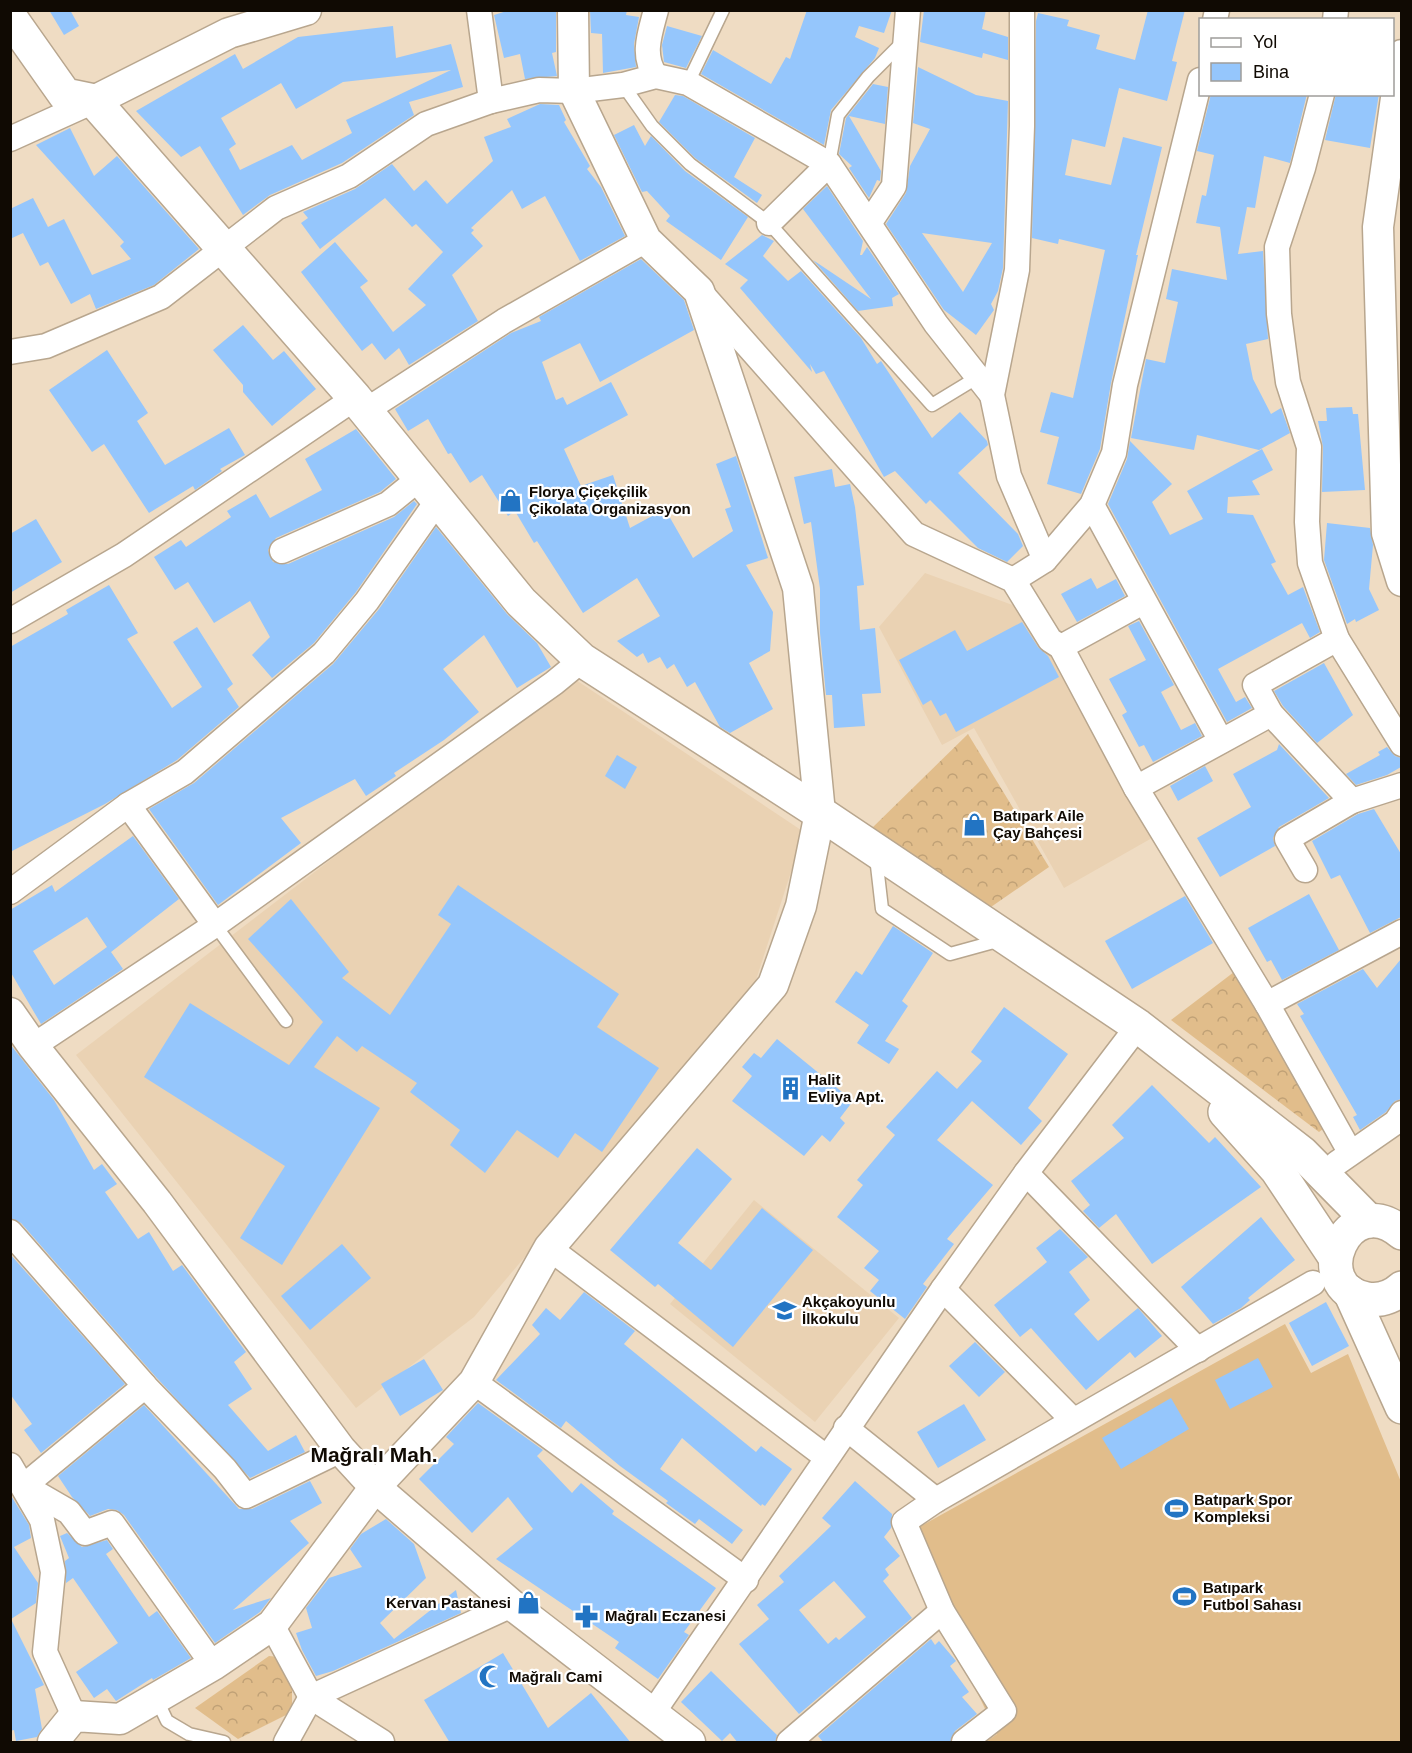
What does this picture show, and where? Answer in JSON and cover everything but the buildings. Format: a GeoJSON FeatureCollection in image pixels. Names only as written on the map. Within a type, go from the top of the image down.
{"type":"FeatureCollection","features":[{"type":"Feature","properties":{"kind":"main road"},"geometry":{"type":"LineString","coordinates":[[10,18],[64,95],[94,101],[360,404],[521,602],[582,660],[820,813],[1138,1026],[1302,1153],[1369,1221]]}},
{"type":"Feature","properties":{"kind":"main road"},"geometry":{"type":"LineString","coordinates":[[1138,1026],[1203,1088],[1277,1170],[1335,1257],[1342,1283],[1350,1292],[1401,1407]]}},
{"type":"Feature","properties":{"kind":"main road"},"geometry":{"type":"LineString","coordinates":[[1335,1257],[1346,1233],[1356,1225],[1369,1221],[1382,1222],[1401,1233]]}},
{"type":"Feature","properties":{"kind":"main road"},"geometry":{"type":"LineString","coordinates":[[1350,1292],[1374,1300],[1386,1298],[1401,1288]]}},
{"type":"Feature","properties":{"kind":"street"},"geometry":{"type":"LineString","coordinates":[[10,139],[94,101],[229,33],[306,10]]}},
{"type":"Feature","properties":{"kind":"street"},"geometry":{"type":"LineString","coordinates":[[479,10],[491,101]]}},
{"type":"Feature","properties":{"kind":"street"},"geometry":{"type":"LineString","coordinates":[[573,10],[574,91],[646,240],[699,291],[914,534],[1013,580],[1061,638],[1136,788],[1267,1004],[1350,1152]]}},
{"type":"Feature","properties":{"kind":"street"},"geometry":{"type":"LineString","coordinates":[[656,10],[648,48],[648,65],[656,76]]}},
{"type":"Feature","properties":{"kind":"street"},"geometry":{"type":"LineString","coordinates":[[870,222],[894,186],[908,10]]}},
{"type":"Feature","properties":{"kind":"street"},"geometry":{"type":"LineString","coordinates":[[985,386],[1017,270],[1022,10]]}},
{"type":"Feature","properties":{"kind":"street"},"geometry":{"type":"LineString","coordinates":[[1401,55],[1378,227],[1387,534],[1401,581]]}},
{"type":"Feature","properties":{"kind":"street"},"geometry":{"type":"LineString","coordinates":[[10,352],[46,346],[161,297],[276,208],[349,176],[426,124],[491,101],[539,90],[574,91],[623,85],[656,76],[688,83],[828,164],[870,222],[936,324],[985,386],[1009,476],[1045,560]]}},
{"type":"Feature","properties":{"kind":"street"},"geometry":{"type":"LineString","coordinates":[[1013,580],[1045,560],[1092,505],[1114,453],[1125,385],[1199,84]]}},
{"type":"Feature","properties":{"kind":"street"},"geometry":{"type":"LineString","coordinates":[[1321,96],[1303,168],[1277,247],[1279,314],[1288,382],[1309,447],[1307,522],[1310,563],[1337,639],[1401,744]]}},
{"type":"Feature","properties":{"kind":"street"},"geometry":{"type":"LineString","coordinates":[[769,223],[828,164]]}},
{"type":"Feature","properties":{"kind":"street"},"geometry":{"type":"LineString","coordinates":[[10,621],[124,555],[360,404],[646,240]]}},
{"type":"Feature","properties":{"kind":"street"},"geometry":{"type":"LineString","coordinates":[[74,1716],[120,1719],[213,1665],[272,1626],[375,1487],[474,1382],[549,1248],[773,985],[801,906],[820,813],[798,588],[699,291]]}},
{"type":"Feature","properties":{"kind":"street"},"geometry":{"type":"LineString","coordinates":[[282,551],[388,504],[429,489]]}},
{"type":"Feature","properties":{"kind":"street"},"geometry":{"type":"LineString","coordinates":[[10,892],[128,805],[185,772],[324,653],[378,586],[429,489]]}},
{"type":"Feature","properties":{"kind":"street"},"geometry":{"type":"LineString","coordinates":[[1092,505],[1221,741]]}},
{"type":"Feature","properties":{"kind":"street"},"geometry":{"type":"LineString","coordinates":[[1061,638],[1143,602]]}},
{"type":"Feature","properties":{"kind":"street"},"geometry":{"type":"LineString","coordinates":[[1337,639],[1255,685],[1271,714],[1352,801]]}},
{"type":"Feature","properties":{"kind":"street"},"geometry":{"type":"LineString","coordinates":[[33,1046],[215,925],[554,683],[582,660]]}},
{"type":"Feature","properties":{"kind":"street"},"geometry":{"type":"LineString","coordinates":[[1136,788],[1271,714]]}},
{"type":"Feature","properties":{"kind":"street"},"geometry":{"type":"LineString","coordinates":[[1305,870],[1287,839],[1352,801],[1401,785]]}},
{"type":"Feature","properties":{"kind":"street"},"geometry":{"type":"LineString","coordinates":[[128,805],[215,925]]}},
{"type":"Feature","properties":{"kind":"street"},"geometry":{"type":"LineString","coordinates":[[1267,1004],[1401,932]]}},
{"type":"Feature","properties":{"kind":"street"},"geometry":{"type":"LineString","coordinates":[[10,1013],[33,1046],[157,1202],[341,1450],[375,1487],[512,1605],[690,1743]]}},
{"type":"Feature","properties":{"kind":"street"},"geometry":{"type":"LineString","coordinates":[[652,1714],[746,1580],[826,1457],[943,1289],[1026,1173],[1138,1026]]}},
{"type":"Feature","properties":{"kind":"street"},"geometry":{"type":"LineString","coordinates":[[1323,1174],[1350,1152],[1396,1122],[1401,1113]]}},
{"type":"Feature","properties":{"kind":"street"},"geometry":{"type":"LineString","coordinates":[[1026,1173],[1198,1350]]}},
{"type":"Feature","properties":{"kind":"street"},"geometry":{"type":"LineString","coordinates":[[10,1232],[145,1386],[225,1469],[246,1496],[341,1450]]}},
{"type":"Feature","properties":{"kind":"street"},"geometry":{"type":"LineString","coordinates":[[549,1248],[826,1457]]}},
{"type":"Feature","properties":{"kind":"street"},"geometry":{"type":"LineString","coordinates":[[964,1743],[1004,1711],[942,1611],[904,1522],[936,1500],[1313,1283]]}},
{"type":"Feature","properties":{"kind":"street"},"geometry":{"type":"LineString","coordinates":[[943,1289],[1073,1420]]}},
{"type":"Feature","properties":{"kind":"street"},"geometry":{"type":"LineString","coordinates":[[474,1382],[746,1580]]}},
{"type":"Feature","properties":{"kind":"street"},"geometry":{"type":"LineString","coordinates":[[24,1486],[145,1386]]}},
{"type":"Feature","properties":{"kind":"street"},"geometry":{"type":"LineString","coordinates":[[846,1428],[936,1500]]}},
{"type":"Feature","properties":{"kind":"street"},"geometry":{"type":"LineString","coordinates":[[10,1465],[42,1520],[53,1572],[45,1652],[74,1716]]}},
{"type":"Feature","properties":{"kind":"street"},"geometry":{"type":"LineString","coordinates":[[24,1486],[69,1512],[85,1533],[112,1523],[213,1665]]}},
{"type":"Feature","properties":{"kind":"street"},"geometry":{"type":"LineString","coordinates":[[286,1743],[311,1697],[512,1605]]}},
{"type":"Feature","properties":{"kind":"street"},"geometry":{"type":"LineString","coordinates":[[789,1743],[942,1611]]}},
{"type":"Feature","properties":{"kind":"street"},"geometry":{"type":"LineString","coordinates":[[272,1626],[311,1697],[382,1743]]}},
{"type":"Feature","properties":{"kind":"street"},"geometry":{"type":"LineString","coordinates":[[54,1743],[74,1716]]}},
{"type":"Feature","properties":{"kind":"lane"},"geometry":{"type":"LineString","coordinates":[[688,83],[723,10]]}},
{"type":"Feature","properties":{"kind":"lane"},"geometry":{"type":"LineString","coordinates":[[828,164],[838,115],[868,77],[907,38]]}},
{"type":"Feature","properties":{"kind":"lane"},"geometry":{"type":"LineString","coordinates":[[623,85],[652,126],[690,164],[769,223],[932,405],[985,386]]}},
{"type":"Feature","properties":{"kind":"lane"},"geometry":{"type":"LineString","coordinates":[[875,850],[882,909],[950,954],[1005,939]]}},
{"type":"Feature","properties":{"kind":"lane"},"geometry":{"type":"LineString","coordinates":[[215,925],[286,1021]]}},
{"type":"Feature","properties":{"kind":"lane"},"geometry":{"type":"LineString","coordinates":[[156,1698],[167,1721],[189,1734],[224,1743]]}},
{"type":"Feature","properties":{"kind":"shaded area"},"geometry":{"type":"Polygon","coordinates":[[[925,573],[1026,610],[1152,838],[1064,888],[974,728],[942,745],[879,627],[925,573]]]}},
{"type":"Feature","properties":{"kind":"shaded area"},"geometry":{"type":"Polygon","coordinates":[[[570,676],[804,832],[754,986],[474,1317],[356,1408],[76,1055],[570,676]]]}},
{"type":"Feature","properties":{"kind":"shaded area","name":"Akçakoyunlu İlkokulu"},"geometry":{"type":"Polygon","coordinates":[[[754,1200],[899,1318],[815,1422],[670,1304],[754,1200]]]}},
{"type":"Feature","properties":{"kind":"green space"},"geometry":{"type":"Polygon","coordinates":[[[968,734],[1049,867],[988,909],[871,829],[968,734]]]}},
{"type":"Feature","properties":{"kind":"green space"},"geometry":{"type":"Polygon","coordinates":[[[1234,972],[1327,1126],[1319,1132],[1171,1020],[1234,972]]]}},
{"type":"Feature","properties":{"kind":"green space","name":"Batıpark Spor Kompleksi"},"geometry":{"type":"Polygon","coordinates":[[[1285,1324],[1311,1373],[1348,1354],[1401,1482],[1401,1742],[986,1742],[997,1734],[903,1536],[1285,1324]]]}},
{"type":"Feature","properties":{"kind":"green space"},"geometry":{"type":"Polygon","coordinates":[[[269,1656],[279,1657],[292,1684],[292,1712],[238,1739],[195,1708],[269,1656]]]}},
{"type":"Feature","properties":{"kind":"place","name":"Florya Çiçekçilik Çikolata Organizasyon"},"geometry":{"type":"Point","coordinates":[511,501]}},
{"type":"Feature","properties":{"kind":"place","name":"Batıpark Aile Çay Bahçesi"},"geometry":{"type":"Point","coordinates":[975,825]}},
{"type":"Feature","properties":{"kind":"place","name":"Halit Evliya Apt."},"geometry":{"type":"Point","coordinates":[790,1089]}},
{"type":"Feature","properties":{"kind":"place","name":"Akçakoyunlu İlkokulu"},"geometry":{"type":"Point","coordinates":[784,1311]}},
{"type":"Feature","properties":{"kind":"place","name":"Batıpark Spor Kompleksi"},"geometry":{"type":"Point","coordinates":[1176,1509]}},
{"type":"Feature","properties":{"kind":"place","name":"Batıpark Futbol Sahası"},"geometry":{"type":"Point","coordinates":[1185,1597]}},
{"type":"Feature","properties":{"kind":"place","name":"Kervan Pastanesi"},"geometry":{"type":"Point","coordinates":[529,1603]}},
{"type":"Feature","properties":{"kind":"place","name":"Mağralı Eczanesi"},"geometry":{"type":"Point","coordinates":[587,1616]}},
{"type":"Feature","properties":{"kind":"place","name":"Mağralı Cami"},"geometry":{"type":"Point","coordinates":[491,1677]}},
{"type":"Feature","properties":{"kind":"district","name":"Mağralı Mah."},"geometry":{"type":"Point","coordinates":[374,1455]}}]}
